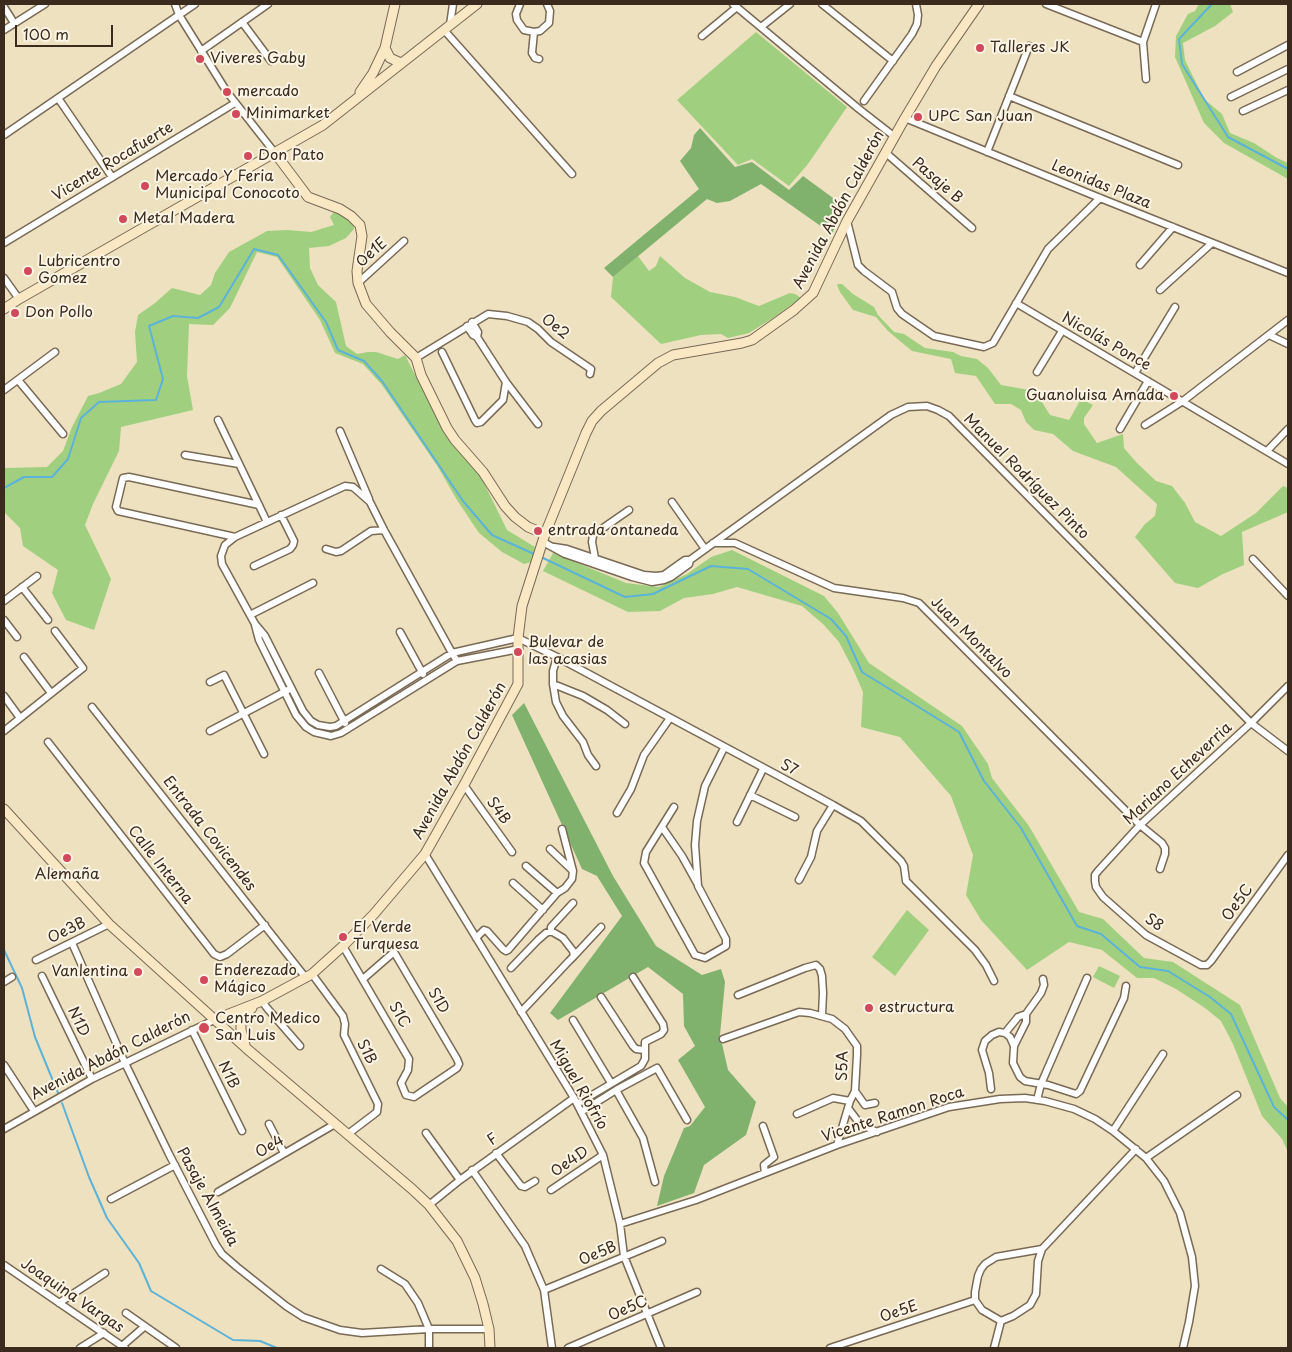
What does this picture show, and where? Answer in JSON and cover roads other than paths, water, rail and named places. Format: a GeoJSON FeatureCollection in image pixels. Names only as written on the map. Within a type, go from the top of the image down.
{"type":"FeatureCollection","features":[{"type":"Feature","properties":{"kind":"street"},"geometry":{"type":"LineString","coordinates":[[4,30],[45,4]]}},
{"type":"Feature","properties":{"kind":"street"},"geometry":{"type":"LineString","coordinates":[[174,4],[201,51],[235,103],[308,197],[340,209],[360,225],[362,236],[357,271],[358,283],[366,304],[416,358],[421,375],[437,410],[455,440],[483,472],[505,506],[515,517],[543,542],[565,554],[652,582],[671,577],[711,544]]}},
{"type":"Feature","properties":{"kind":"street"},"geometry":{"type":"LineString","coordinates":[[4,135],[195,4]]}},
{"type":"Feature","properties":{"kind":"street"},"geometry":{"type":"LineString","coordinates":[[201,51],[268,4]]}},
{"type":"Feature","properties":{"kind":"street"},"geometry":{"type":"LineString","coordinates":[[347,107],[365,85],[385,48],[395,4]]}},
{"type":"Feature","properties":{"kind":"street"},"geometry":{"type":"LineString","coordinates":[[447,28],[453,4]]}},
{"type":"Feature","properties":{"kind":"street"},"geometry":{"type":"LineString","coordinates":[[4,309],[19,298],[323,125],[477,4]]}},
{"type":"Feature","properties":{"kind":"street"},"geometry":{"type":"LineString","coordinates":[[520,4],[516,14],[517,20],[524,30],[534,32],[540,31],[549,23],[550,11],[547,4]]}},
{"type":"Feature","properties":{"kind":"street"},"geometry":{"type":"LineString","coordinates":[[761,27],[790,4]]}},
{"type":"Feature","properties":{"kind":"street"},"geometry":{"type":"LineString","coordinates":[[822,4],[893,61]]}},
{"type":"Feature","properties":{"kind":"street"},"geometry":{"type":"LineString","coordinates":[[864,102],[917,24],[916,4]]}},
{"type":"Feature","properties":{"kind":"street","name":"Avenida Abdón Calderón"},"geometry":{"type":"LineString","coordinates":[[4,1129],[92,1079],[192,1030],[262,1001],[309,976],[343,946],[374,914],[425,854],[518,684],[518,638],[522,606],[535,563],[592,421],[601,411],[658,363],[672,355],[752,340],[808,299],[813,293],[848,221],[905,118],[936,66],[979,4]]}},
{"type":"Feature","properties":{"kind":"street"},"geometry":{"type":"LineString","coordinates":[[1046,4],[1057,6],[1144,42]]}},
{"type":"Feature","properties":{"kind":"street"},"geometry":{"type":"LineString","coordinates":[[1146,80],[1144,42],[1156,4]]}},
{"type":"Feature","properties":{"kind":"street"},"geometry":{"type":"LineString","coordinates":[[702,36],[735,5],[895,137]]}},
{"type":"Feature","properties":{"kind":"street"},"geometry":{"type":"LineString","coordinates":[[4,7],[14,23]]}},
{"type":"Feature","properties":{"kind":"street"},"geometry":{"type":"LineString","coordinates":[[242,22],[272,61]]}},
{"type":"Feature","properties":{"kind":"street"},"geometry":{"type":"LineString","coordinates":[[447,28],[572,174]]}},
{"type":"Feature","properties":{"kind":"street"},"geometry":{"type":"LineString","coordinates":[[534,32],[533,56],[540,59]]}},
{"type":"Feature","properties":{"kind":"street"},"geometry":{"type":"LineString","coordinates":[[1237,72],[1288,45]]}},
{"type":"Feature","properties":{"kind":"street"},"geometry":{"type":"LineString","coordinates":[[987,152],[1029,46]]}},
{"type":"Feature","properties":{"kind":"street"},"geometry":{"type":"LineString","coordinates":[[385,48],[390,58],[401,63]]}},
{"type":"Feature","properties":{"kind":"street"},"geometry":{"type":"LineString","coordinates":[[1231,97],[1288,69]]}},
{"type":"Feature","properties":{"kind":"street"},"geometry":{"type":"LineString","coordinates":[[1243,111],[1288,90]]}},
{"type":"Feature","properties":{"kind":"street"},"geometry":{"type":"LineString","coordinates":[[1009,96],[1178,165]]}},
{"type":"Feature","properties":{"kind":"street"},"geometry":{"type":"LineString","coordinates":[[58,98],[112,177]]}},
{"type":"Feature","properties":{"kind":"street","name":"Vicente Rocafuerte"},"geometry":{"type":"LineString","coordinates":[[4,243],[235,103]]}},
{"type":"Feature","properties":{"kind":"street","name":"Leonidas Plaza"},"geometry":{"type":"LineString","coordinates":[[905,118],[1288,273]]}},
{"type":"Feature","properties":{"kind":"street","name":"Pasaje B"},"geometry":{"type":"LineString","coordinates":[[886,153],[972,228]]}},
{"type":"Feature","properties":{"kind":"street"},"geometry":{"type":"LineString","coordinates":[[848,221],[856,261],[860,268],[892,292],[897,308],[902,314],[934,336],[984,348],[993,344],[1051,246],[1100,198]]}},
{"type":"Feature","properties":{"kind":"street"},"geometry":{"type":"LineString","coordinates":[[1140,265],[1173,227]]}},
{"type":"Feature","properties":{"kind":"street","name":"Oe1E"},"geometry":{"type":"LineString","coordinates":[[358,283],[404,242]]}},
{"type":"Feature","properties":{"kind":"street"},"geometry":{"type":"LineString","coordinates":[[1160,290],[1212,243]]}},
{"type":"Feature","properties":{"kind":"street"},"geometry":{"type":"LineString","coordinates":[[4,278],[19,298]]}},
{"type":"Feature","properties":{"kind":"street","name":"Nicolás Ponce"},"geometry":{"type":"LineString","coordinates":[[1016,303],[1288,464]]}},
{"type":"Feature","properties":{"kind":"street"},"geometry":{"type":"LineString","coordinates":[[1135,373],[1175,307]]}},
{"type":"Feature","properties":{"kind":"street","name":"Oe2"},"geometry":{"type":"LineString","coordinates":[[416,358],[488,314],[507,316],[528,322],[551,342],[591,369],[590,374]]}},
{"type":"Feature","properties":{"kind":"street"},"geometry":{"type":"LineString","coordinates":[[1145,425],[1183,401],[1288,320]]}},
{"type":"Feature","properties":{"kind":"street"},"geometry":{"type":"LineString","coordinates":[[470,324],[473,335],[477,337],[506,382],[538,424]]}},
{"type":"Feature","properties":{"kind":"street"},"geometry":{"type":"LineString","coordinates":[[1037,372],[1062,331]]}},
{"type":"Feature","properties":{"kind":"street"},"geometry":{"type":"LineString","coordinates":[[1269,335],[1288,344]]}},
{"type":"Feature","properties":{"kind":"street"},"geometry":{"type":"LineString","coordinates":[[4,390],[56,352]]}},
{"type":"Feature","properties":{"kind":"street"},"geometry":{"type":"LineString","coordinates":[[442,352],[474,420],[478,423],[509,396],[518,397]]}},
{"type":"Feature","properties":{"kind":"street"},"geometry":{"type":"LineString","coordinates":[[18,380],[63,434]]}},
{"type":"Feature","properties":{"kind":"street"},"geometry":{"type":"LineString","coordinates":[[1120,429],[1148,381]]}},
{"type":"Feature","properties":{"kind":"street"},"geometry":{"type":"LineString","coordinates":[[503,400],[506,382]]}},
{"type":"Feature","properties":{"kind":"street","name":"Manuel Rodríguez Pinto"},"geometry":{"type":"LineString","coordinates":[[711,544],[899,410],[917,406],[932,408],[948,416],[1251,723],[1288,751]]}},
{"type":"Feature","properties":{"kind":"street"},"geometry":{"type":"LineString","coordinates":[[218,420],[267,522]]}},
{"type":"Feature","properties":{"kind":"street"},"geometry":{"type":"LineString","coordinates":[[1267,451],[1288,429]]}},
{"type":"Feature","properties":{"kind":"street"},"geometry":{"type":"LineString","coordinates":[[340,431],[384,530],[457,661]]}},
{"type":"Feature","properties":{"kind":"street"},"geometry":{"type":"LineString","coordinates":[[185,455],[239,464]]}},
{"type":"Feature","properties":{"kind":"street"},"geometry":{"type":"LineString","coordinates":[[235,537],[118,511],[116,507],[123,478],[129,477],[259,505]]}},
{"type":"Feature","properties":{"kind":"street"},"geometry":{"type":"LineString","coordinates":[[370,502],[358,490],[345,486],[235,537],[225,545],[221,556],[222,564],[255,624],[265,636],[303,711],[311,721],[318,725],[330,727],[344,721],[452,653],[518,638]]}},
{"type":"Feature","properties":{"kind":"street"},"geometry":{"type":"LineString","coordinates":[[672,502],[705,549]]}},
{"type":"Feature","properties":{"kind":"street"},"geometry":{"type":"LineString","coordinates":[[595,558],[592,542],[593,535],[628,510]]}},
{"type":"Feature","properties":{"kind":"street"},"geometry":{"type":"LineString","coordinates":[[254,566],[290,549],[293,545],[294,541],[282,515]]}},
{"type":"Feature","properties":{"kind":"street"},"geometry":{"type":"LineString","coordinates":[[326,549],[336,552],[340,551],[371,531],[384,530]]}},
{"type":"Feature","properties":{"kind":"street","name":"Juan Montalvo"},"geometry":{"type":"LineString","coordinates":[[711,544],[735,543],[834,588],[903,598],[919,603],[1140,825],[1158,839],[1165,848],[1160,869]]}},
{"type":"Feature","properties":{"kind":"street"},"geometry":{"type":"LineString","coordinates":[[554,547],[567,549],[652,576],[664,574],[685,560],[690,560]]}},
{"type":"Feature","properties":{"kind":"street"},"geometry":{"type":"LineString","coordinates":[[1252,559],[1288,596]]}},
{"type":"Feature","properties":{"kind":"street"},"geometry":{"type":"LineString","coordinates":[[4,601],[37,576]]}},
{"type":"Feature","properties":{"kind":"street"},"geometry":{"type":"LineString","coordinates":[[250,614],[312,583]]}},
{"type":"Feature","properties":{"kind":"street"},"geometry":{"type":"LineString","coordinates":[[22,587],[48,620]]}},
{"type":"Feature","properties":{"kind":"street"},"geometry":{"type":"LineString","coordinates":[[4,620],[17,637]]}},
{"type":"Feature","properties":{"kind":"street"},"geometry":{"type":"LineString","coordinates":[[255,624],[258,640],[296,715],[306,727],[314,732],[331,736],[349,728],[457,661],[519,649]]}},
{"type":"Feature","properties":{"kind":"street"},"geometry":{"type":"LineString","coordinates":[[4,731],[83,668],[55,631]]}},
{"type":"Feature","properties":{"kind":"street"},"geometry":{"type":"LineString","coordinates":[[400,632],[427,680]]}},
{"type":"Feature","properties":{"kind":"street","name":"S7"},"geometry":{"type":"LineString","coordinates":[[518,638],[557,657],[861,821],[901,861],[904,866],[906,880],[975,950],[994,980]]}},
{"type":"Feature","properties":{"kind":"street"},"geometry":{"type":"LineString","coordinates":[[24,657],[51,693]]}},
{"type":"Feature","properties":{"kind":"street"},"geometry":{"type":"LineString","coordinates":[[557,657],[553,671],[556,702],[563,716],[583,742],[588,755],[596,766]]}},
{"type":"Feature","properties":{"kind":"street"},"geometry":{"type":"LineString","coordinates":[[274,672],[282,669]]}},
{"type":"Feature","properties":{"kind":"street"},"geometry":{"type":"LineString","coordinates":[[319,673],[349,728]]}},
{"type":"Feature","properties":{"kind":"street"},"geometry":{"type":"LineString","coordinates":[[210,682],[224,675],[264,754]]}},
{"type":"Feature","properties":{"kind":"street"},"geometry":{"type":"LineString","coordinates":[[553,684],[583,696],[607,710],[625,724]]}},
{"type":"Feature","properties":{"kind":"street","name":"Mariano Echeverria"},"geometry":{"type":"LineString","coordinates":[[1096,887],[1095,875],[1140,825],[1251,723],[1288,686]]}},
{"type":"Feature","properties":{"kind":"street"},"geometry":{"type":"LineString","coordinates":[[210,731],[291,688]]}},
{"type":"Feature","properties":{"kind":"street"},"geometry":{"type":"LineString","coordinates":[[4,696],[20,718]]}},
{"type":"Feature","properties":{"kind":"street"},"geometry":{"type":"LineString","coordinates":[[381,698],[386,705]]}},
{"type":"Feature","properties":{"kind":"street","name":"Entrada Covicendes"},"geometry":{"type":"LineString","coordinates":[[92,706],[265,925],[309,976]]}},
{"type":"Feature","properties":{"kind":"street"},"geometry":{"type":"LineString","coordinates":[[617,813],[631,790],[644,755],[670,718]]}},
{"type":"Feature","properties":{"kind":"street","name":"Calle Interna"},"geometry":{"type":"LineString","coordinates":[[48,742],[214,954],[220,957],[227,954],[265,925]]}},
{"type":"Feature","properties":{"kind":"street"},"geometry":{"type":"LineString","coordinates":[[698,886],[697,821],[709,776],[724,748]]}},
{"type":"Feature","properties":{"kind":"street"},"geometry":{"type":"LineString","coordinates":[[737,822],[763,769]]}},
{"type":"Feature","properties":{"kind":"street","name":"S4B"},"geometry":{"type":"LineString","coordinates":[[464,785],[512,852]]}},
{"type":"Feature","properties":{"kind":"street"},"geometry":{"type":"LineString","coordinates":[[750,795],[795,817]]}},
{"type":"Feature","properties":{"kind":"street"},"geometry":{"type":"LineString","coordinates":[[799,880],[810,857],[817,830],[833,805]]}},
{"type":"Feature","properties":{"kind":"street"},"geometry":{"type":"LineString","coordinates":[[662,827],[682,856],[726,940],[726,946],[705,958],[695,955],[644,863],[646,852],[674,807]]}},
{"type":"Feature","properties":{"kind":"street"},"geometry":{"type":"LineString","coordinates":[[4,809],[109,924],[246,1048],[412,1188],[429,1205],[445,1224],[467,1260],[480,1291],[490,1348]]}},
{"type":"Feature","properties":{"kind":"street"},"geometry":{"type":"LineString","coordinates":[[476,938],[484,930],[487,931],[503,949],[508,950],[557,893],[565,888],[572,879],[573,871],[562,829]]}},
{"type":"Feature","properties":{"kind":"street"},"geometry":{"type":"LineString","coordinates":[[550,849],[573,871]]}},
{"type":"Feature","properties":{"kind":"street"},"geometry":{"type":"LineString","coordinates":[[682,856],[691,856],[696,852]]}},
{"type":"Feature","properties":{"kind":"street","name":"Miguel Riofrío"},"geometry":{"type":"LineString","coordinates":[[425,854],[575,1101],[603,1155],[620,1224],[624,1256],[661,1348]]}},
{"type":"Feature","properties":{"kind":"street","name":"Oe5C"},"geometry":{"type":"LineString","coordinates":[[1207,965],[1288,854]]}},
{"type":"Feature","properties":{"kind":"street"},"geometry":{"type":"LineString","coordinates":[[526,866],[557,893]]}},
{"type":"Feature","properties":{"kind":"street"},"geometry":{"type":"LineString","coordinates":[[513,883],[543,910]]}},
{"type":"Feature","properties":{"kind":"street","name":"S8"},"geometry":{"type":"LineString","coordinates":[[1096,887],[1103,897],[1146,935],[1201,966],[1207,965]]}},
{"type":"Feature","properties":{"kind":"street"},"geometry":{"type":"LineString","coordinates":[[551,931],[552,927],[573,903]]}},
{"type":"Feature","properties":{"kind":"street","name":"Oe3B"},"geometry":{"type":"LineString","coordinates":[[36,960],[109,924]]}},
{"type":"Feature","properties":{"kind":"street"},"geometry":{"type":"LineString","coordinates":[[521,1012],[601,927]]}},
{"type":"Feature","properties":{"kind":"street"},"geometry":{"type":"LineString","coordinates":[[511,968],[546,932],[551,931],[569,944],[574,956]]}},
{"type":"Feature","properties":{"kind":"street","name":"Pasaje Almeida"},"geometry":{"type":"LineString","coordinates":[[72,943],[125,1063],[175,1165],[222,1254],[253,1281],[303,1317],[340,1330],[362,1333],[429,1329],[488,1330]]}},
{"type":"Feature","properties":{"kind":"street","name":"S1C"},"geometry":{"type":"LineString","coordinates":[[343,946],[409,1059],[408,1070],[401,1083],[406,1095],[410,1097]]}},
{"type":"Feature","properties":{"kind":"street","name":"S1D"},"geometry":{"type":"LineString","coordinates":[[363,979],[394,952],[459,1064],[457,1068],[414,1097],[410,1097]]}},
{"type":"Feature","properties":{"kind":"street"},"geometry":{"type":"LineString","coordinates":[[738,995],[805,968],[816,966],[819,967],[822,976],[822,1015]]}},
{"type":"Feature","properties":{"kind":"street","name":"N1D"},"geometry":{"type":"LineString","coordinates":[[42,976],[92,1079]]}},
{"type":"Feature","properties":{"kind":"street","name":"S1B"},"geometry":{"type":"LineString","coordinates":[[309,976],[343,1016],[345,1024],[344,1035],[378,1104],[377,1112],[348,1134]]}},
{"type":"Feature","properties":{"kind":"street"},"geometry":{"type":"LineString","coordinates":[[4,982],[12,977]]}},
{"type":"Feature","properties":{"kind":"street","name":"F"},"geometry":{"type":"LineString","coordinates":[[429,1205],[496,1153],[575,1101],[640,1066],[645,1060],[645,1042],[661,1034],[664,1030],[663,1024],[633,977]]}},
{"type":"Feature","properties":{"kind":"street"},"geometry":{"type":"LineString","coordinates":[[1037,1100],[1041,1084],[1087,978]]}},
{"type":"Feature","properties":{"kind":"street"},"geometry":{"type":"LineString","coordinates":[[1004,1033],[1018,1017],[1026,1014],[1041,993],[1044,984],[1043,979]]}},
{"type":"Feature","properties":{"kind":"street"},"geometry":{"type":"LineString","coordinates":[[1026,1014],[1026,1022],[1014,1046],[1016,1071],[1025,1081],[1076,1094],[1080,1091],[1124,998],[1126,986]]}},
{"type":"Feature","properties":{"kind":"street"},"geometry":{"type":"LineString","coordinates":[[601,997],[632,1046],[636,1050],[644,1050]]}},
{"type":"Feature","properties":{"kind":"street"},"geometry":{"type":"LineString","coordinates":[[246,1048],[241,1030],[241,1022],[247,1012],[262,1001],[300,1046]]}},
{"type":"Feature","properties":{"kind":"street","name":"S5A"},"geometry":{"type":"LineString","coordinates":[[723,1039],[800,1012],[822,1015],[845,1028],[857,1046],[854,1091],[837,1145]]}},
{"type":"Feature","properties":{"kind":"street"},"geometry":{"type":"LineString","coordinates":[[573,1020],[611,1083]]}},
{"type":"Feature","properties":{"kind":"street","name":"N1B"},"geometry":{"type":"LineString","coordinates":[[192,1030],[242,1131]]}},
{"type":"Feature","properties":{"kind":"street"},"geometry":{"type":"LineString","coordinates":[[991,1088],[989,1073],[982,1050],[986,1041],[992,1035],[999,1032],[1004,1033],[1010,1038],[1014,1046]]}},
{"type":"Feature","properties":{"kind":"street"},"geometry":{"type":"LineString","coordinates":[[1112,1131],[1163,1054]]}},
{"type":"Feature","properties":{"kind":"street"},"geometry":{"type":"LineString","coordinates":[[4,1066],[34,1111]]}},
{"type":"Feature","properties":{"kind":"street"},"geometry":{"type":"LineString","coordinates":[[581,1112],[616,1090],[657,1068],[688,1120]]}},
{"type":"Feature","properties":{"kind":"street"},"geometry":{"type":"LineString","coordinates":[[616,1090],[643,1138],[655,1182]]}},
{"type":"Feature","properties":{"kind":"street"},"geometry":{"type":"LineString","coordinates":[[854,1091],[866,1105],[875,1103]]}},
{"type":"Feature","properties":{"kind":"street"},"geometry":{"type":"LineString","coordinates":[[1146,1158],[1237,1095]]}},
{"type":"Feature","properties":{"kind":"street"},"geometry":{"type":"LineString","coordinates":[[797,1114],[833,1098],[850,1101]]}},
{"type":"Feature","properties":{"kind":"street","name":"Vicente Ramon Roca"},"geometry":{"type":"LineString","coordinates":[[620,1224],[696,1200],[837,1145],[949,1107],[1000,1099],[1025,1098],[1062,1105],[1095,1119],[1146,1158],[1164,1181],[1180,1213],[1192,1257],[1195,1286],[1190,1322],[1182,1348]]}},
{"type":"Feature","properties":{"kind":"street"},"geometry":{"type":"LineString","coordinates":[[848,1108],[860,1124],[877,1132]]}},
{"type":"Feature","properties":{"kind":"street"},"geometry":{"type":"LineString","coordinates":[[268,1124],[284,1153]]}},
{"type":"Feature","properties":{"kind":"street","name":"Oe4"},"geometry":{"type":"LineString","coordinates":[[218,1192],[335,1124]]}},
{"type":"Feature","properties":{"kind":"street"},"geometry":{"type":"LineString","coordinates":[[762,1126],[774,1157],[764,1165],[765,1173]]}},
{"type":"Feature","properties":{"kind":"street"},"geometry":{"type":"LineString","coordinates":[[426,1132],[460,1180]]}},
{"type":"Feature","properties":{"kind":"street"},"geometry":{"type":"LineString","coordinates":[[994,1348],[1001,1321],[1024,1310],[1034,1299],[1038,1261],[1042,1249],[1136,1149]]}},
{"type":"Feature","properties":{"kind":"street"},"geometry":{"type":"LineString","coordinates":[[496,1153],[521,1186],[525,1187],[535,1181]]}},
{"type":"Feature","properties":{"kind":"street","name":"Oe4D"},"geometry":{"type":"LineString","coordinates":[[551,1190],[603,1155]]}},
{"type":"Feature","properties":{"kind":"street"},"geometry":{"type":"LineString","coordinates":[[111,1199],[175,1165]]}},
{"type":"Feature","properties":{"kind":"street"},"geometry":{"type":"LineString","coordinates":[[472,1170],[525,1246],[544,1290],[552,1348]]}},
{"type":"Feature","properties":{"kind":"street","name":"Oe5B"},"geometry":{"type":"LineString","coordinates":[[544,1290],[662,1240]]}},
{"type":"Feature","properties":{"kind":"street"},"geometry":{"type":"LineString","coordinates":[[1001,1321],[987,1314],[975,1300],[978,1276],[985,1264],[996,1257],[1042,1249]]}},
{"type":"Feature","properties":{"kind":"street","name":"Joaquina Vargas"},"geometry":{"type":"LineString","coordinates":[[4,1265],[124,1347]]}},
{"type":"Feature","properties":{"kind":"street"},"geometry":{"type":"LineString","coordinates":[[381,1269],[405,1284],[418,1303],[429,1329],[429,1348]]}},
{"type":"Feature","properties":{"kind":"street"},"geometry":{"type":"LineString","coordinates":[[59,1303],[105,1273]]}},
{"type":"Feature","properties":{"kind":"street","name":"Oe5C"},"geometry":{"type":"LineString","coordinates":[[568,1348],[697,1292]]}},
{"type":"Feature","properties":{"kind":"street","name":"Oe5E"},"geometry":{"type":"LineString","coordinates":[[830,1348],[975,1300]]}},
{"type":"Feature","properties":{"kind":"street"},"geometry":{"type":"LineString","coordinates":[[126,1313],[176,1348]]}},
{"type":"Feature","properties":{"kind":"street"},"geometry":{"type":"LineString","coordinates":[[124,1347],[144,1327]]}},
{"type":"Feature","properties":{"kind":"street"},"geometry":{"type":"LineString","coordinates":[[80,1348],[104,1333]]}},
{"type":"Feature","properties":{"kind":"waterway"},"geometry":{"type":"LineString","coordinates":[[1212,4],[1179,39],[1182,64],[1228,137],[1288,169]]}},
{"type":"Feature","properties":{"kind":"waterway"},"geometry":{"type":"LineString","coordinates":[[4,488],[24,477],[52,477],[68,459],[81,418],[99,402],[156,400],[163,379],[149,326],[173,316],[198,318],[219,307],[254,249],[278,255],[326,322],[338,350],[364,361],[382,381],[463,501],[492,535],[534,554]]}},
{"type":"Feature","properties":{"kind":"waterway"},"geometry":{"type":"LineString","coordinates":[[541,557],[625,597],[653,594],[711,566],[748,569],[831,619],[846,636],[862,672],[959,732],[984,781],[1021,828],[1077,926],[1101,934],[1140,967],[1168,971],[1210,997],[1231,1014],[1274,1107],[1288,1120]]}},
{"type":"Feature","properties":{"kind":"waterway"},"geometry":{"type":"LineString","coordinates":[[4,950],[22,988],[35,1037],[58,1093]]}},
{"type":"Feature","properties":{"kind":"waterway"},"geometry":{"type":"LineString","coordinates":[[62,1103],[89,1177],[107,1218],[139,1263],[151,1291],[233,1340],[260,1341],[277,1348]]}},
{"type":"Feature","properties":{"kind":"place","name":"Talleres JK"},"geometry":{"type":"Point","coordinates":[980,48]}},
{"type":"Feature","properties":{"kind":"place","name":"Viveres Gaby"},"geometry":{"type":"Point","coordinates":[200,59]}},
{"type":"Feature","properties":{"kind":"place","name":"mercado"},"geometry":{"type":"Point","coordinates":[227,92]}},
{"type":"Feature","properties":{"kind":"place","name":"Minimarket"},"geometry":{"type":"Point","coordinates":[236,114]}},
{"type":"Feature","properties":{"kind":"place","name":"UPC San Juan"},"geometry":{"type":"Point","coordinates":[918,117]}},
{"type":"Feature","properties":{"kind":"place","name":"Don Pato"},"geometry":{"type":"Point","coordinates":[248,156]}},
{"type":"Feature","properties":{"kind":"place","name":"Mercado Y Feria Municipal Conocoto"},"geometry":{"type":"Point","coordinates":[145,186]}},
{"type":"Feature","properties":{"kind":"place","name":"Metal Madera"},"geometry":{"type":"Point","coordinates":[123,219]}},
{"type":"Feature","properties":{"kind":"place","name":"Lubricentro Gomez"},"geometry":{"type":"Point","coordinates":[28,271]}},
{"type":"Feature","properties":{"kind":"place","name":"Don Pollo"},"geometry":{"type":"Point","coordinates":[15,313]}},
{"type":"Feature","properties":{"kind":"place","name":"Guanoluisa Amada"},"geometry":{"type":"Point","coordinates":[1174,396]}},
{"type":"Feature","properties":{"kind":"place","name":"entrada ontaneda"},"geometry":{"type":"Point","coordinates":[538,531]}},
{"type":"Feature","properties":{"kind":"place","name":"Bulevar de las acasias"},"geometry":{"type":"Point","coordinates":[518,652]}},
{"type":"Feature","properties":{"kind":"place","name":"Alemaña"},"geometry":{"type":"Point","coordinates":[67,858]}},
{"type":"Feature","properties":{"kind":"place","name":"El Verde Turquesa"},"geometry":{"type":"Point","coordinates":[343,937]}},
{"type":"Feature","properties":{"kind":"place","name":"Vanlentina"},"geometry":{"type":"Point","coordinates":[138,972]}},
{"type":"Feature","properties":{"kind":"place","name":"Enderezado Mágico"},"geometry":{"type":"Point","coordinates":[204,980]}},
{"type":"Feature","properties":{"kind":"place","name":"estructura"},"geometry":{"type":"Point","coordinates":[869,1008]}},
{"type":"Feature","properties":{"kind":"place","name":"Centro Medico San Luis"},"geometry":{"type":"Point","coordinates":[204,1028]}}]}
